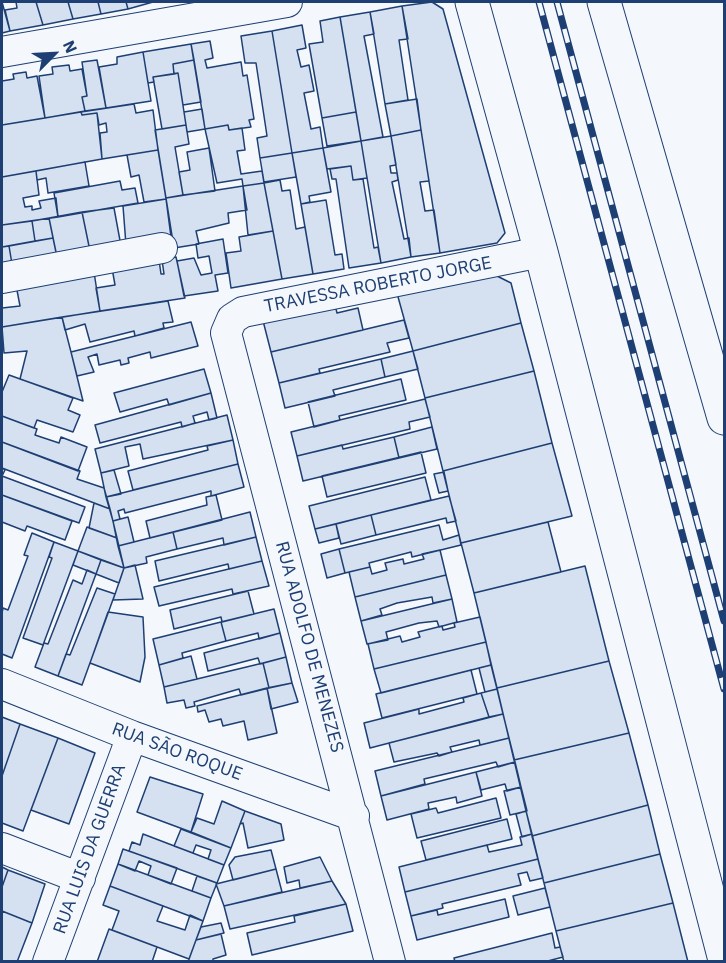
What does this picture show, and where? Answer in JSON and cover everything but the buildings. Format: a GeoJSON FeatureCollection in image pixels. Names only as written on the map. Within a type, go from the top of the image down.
{"type":"FeatureCollection","features":[{"type":"Feature","properties":{"kind":"main road"},"geometry":{"type":"LineString","coordinates":[[472,2],[541,252],[724,956]]}},
{"type":"Feature","properties":{"kind":"main road"},"geometry":{"type":"LineString","coordinates":[[604,2],[724,418]]}},
{"type":"Feature","properties":{"kind":"street"},"geometry":{"type":"LineString","coordinates":[[2,52],[177,11],[287,2]]}},
{"type":"Feature","properties":{"kind":"street"},"geometry":{"type":"LineString","coordinates":[[2,278],[162,248]]}},
{"type":"Feature","properties":{"kind":"street","name":"TRAVESSA ROBERTO JORGE"},"geometry":{"type":"LineString","coordinates":[[226,333],[232,319],[243,312],[541,252]]}},
{"type":"Feature","properties":{"kind":"street","name":"RUA ADOLFO DE MENEZES"},"geometry":{"type":"LineString","coordinates":[[226,333],[354,816],[390,962]]}},
{"type":"Feature","properties":{"kind":"street","name":"RUA SÃO ROQUE"},"geometry":{"type":"LineString","coordinates":[[2,684],[132,736],[354,816]]}},
{"type":"Feature","properties":{"kind":"street","name":"RUA LUIS DA GUERRA"},"geometry":{"type":"LineString","coordinates":[[48,962],[132,736]]}},
{"type":"Feature","properties":{"kind":"street"},"geometry":{"type":"LineString","coordinates":[[2,848],[80,878]]}},
{"type":"Feature","properties":{"kind":"railway"},"geometry":{"type":"LineString","coordinates":[[539,2],[724,689]]}},
{"type":"Feature","properties":{"kind":"railway"},"geometry":{"type":"LineString","coordinates":[[557,2],[724,621]]}}]}
